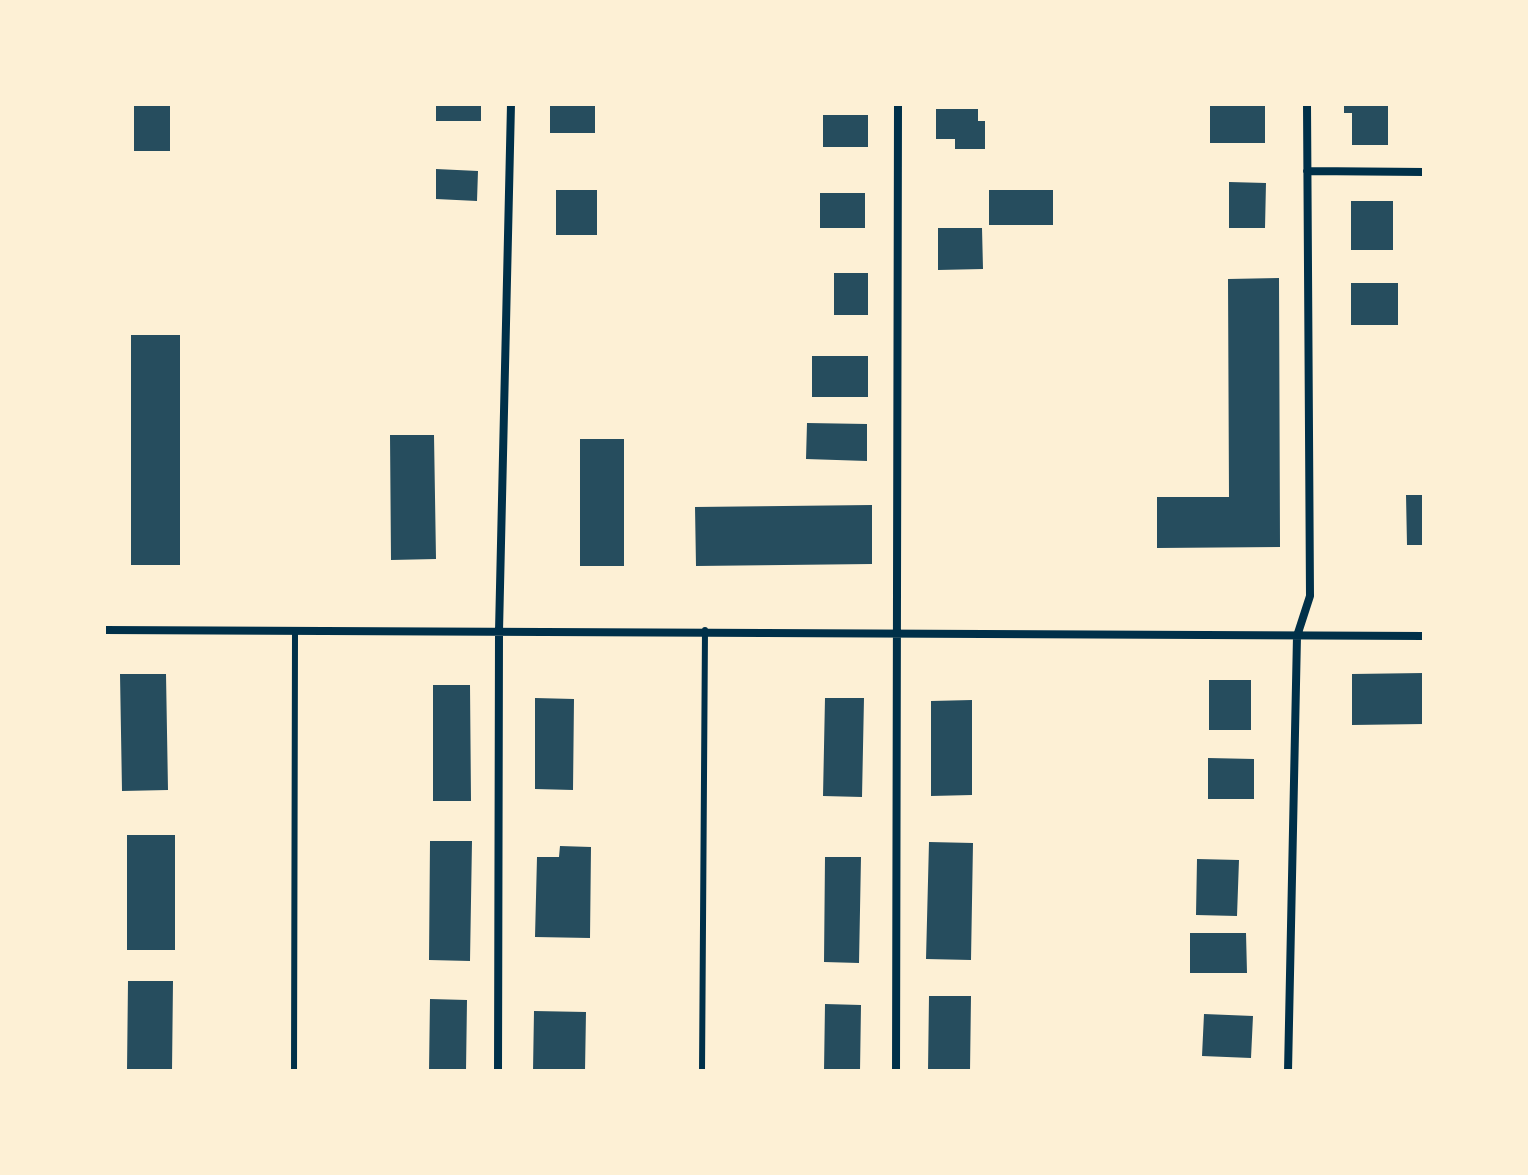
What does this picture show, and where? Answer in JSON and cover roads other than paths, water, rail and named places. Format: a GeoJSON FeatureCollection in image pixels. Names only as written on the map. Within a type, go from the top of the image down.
{"type":"FeatureCollection","features":[{"type":"Feature","properties":{"kind":"street"},"geometry":{"type":"LineString","coordinates":[[498,1071],[499,631],[511,104]]}},
{"type":"Feature","properties":{"kind":"street"},"geometry":{"type":"LineString","coordinates":[[896,1071],[898,104]]}},
{"type":"Feature","properties":{"kind":"street"},"geometry":{"type":"LineString","coordinates":[[1288,1071],[1297,636],[1310,596],[1307,104]]}},
{"type":"Feature","properties":{"kind":"street"},"geometry":{"type":"LineString","coordinates":[[1307,171],[1424,172]]}},
{"type":"Feature","properties":{"kind":"street"},"geometry":{"type":"LineString","coordinates":[[104,630],[295,634],[705,630],[1424,636]]}},
{"type":"Feature","properties":{"kind":"lane"},"geometry":{"type":"LineString","coordinates":[[702,1071],[705,630]]}},
{"type":"Feature","properties":{"kind":"lane"},"geometry":{"type":"LineString","coordinates":[[294,1071],[295,634]]}}]}
